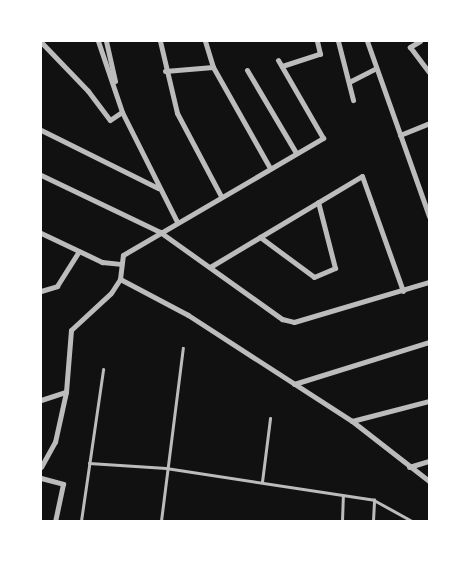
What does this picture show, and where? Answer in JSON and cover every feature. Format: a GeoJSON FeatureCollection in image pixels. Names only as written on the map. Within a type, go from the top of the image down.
{"type":"FeatureCollection","features":[{"type":"Feature","properties":{"kind":"street"},"geometry":{"type":"LineString","coordinates":[[98,41],[122,110],[159,188],[178,222]]}},
{"type":"Feature","properties":{"kind":"street"},"geometry":{"type":"LineString","coordinates":[[106,41],[122,110]]}},
{"type":"Feature","properties":{"kind":"street"},"geometry":{"type":"LineString","coordinates":[[160,41],[165,71],[177,113],[221,196]]}},
{"type":"Feature","properties":{"kind":"street"},"geometry":{"type":"LineString","coordinates":[[205,41],[213,67],[270,168]]}},
{"type":"Feature","properties":{"kind":"street"},"geometry":{"type":"LineString","coordinates":[[282,66],[320,54],[317,41]]}},
{"type":"Feature","properties":{"kind":"street"},"geometry":{"type":"LineString","coordinates":[[338,41],[353,100]]}},
{"type":"Feature","properties":{"kind":"street"},"geometry":{"type":"LineString","coordinates":[[367,41],[429,216]]}},
{"type":"Feature","properties":{"kind":"street"},"geometry":{"type":"LineString","coordinates":[[420,41],[410,47],[429,72]]}},
{"type":"Feature","properties":{"kind":"street"},"geometry":{"type":"LineString","coordinates":[[42,45],[88,91],[110,120],[122,110]]}},
{"type":"Feature","properties":{"kind":"street"},"geometry":{"type":"LineString","coordinates":[[41,467],[55,442],[66,392],[71,330],[111,293],[120,279],[120,264],[123,255],[323,138],[278,60]]}},
{"type":"Feature","properties":{"kind":"street"},"geometry":{"type":"LineString","coordinates":[[165,71],[213,67]]}},
{"type":"Feature","properties":{"kind":"street"},"geometry":{"type":"LineString","coordinates":[[349,82],[376,68]]}},
{"type":"Feature","properties":{"kind":"street"},"geometry":{"type":"LineString","coordinates":[[247,70],[296,154]]}},
{"type":"Feature","properties":{"kind":"street"},"geometry":{"type":"LineString","coordinates":[[400,135],[429,123]]}},
{"type":"Feature","properties":{"kind":"street"},"geometry":{"type":"LineString","coordinates":[[41,130],[159,188]]}},
{"type":"Feature","properties":{"kind":"street"},"geometry":{"type":"LineString","coordinates":[[41,175],[160,232],[282,319],[294,322],[429,282]]}},
{"type":"Feature","properties":{"kind":"street"},"geometry":{"type":"LineString","coordinates":[[210,267],[362,176],[403,291]]}},
{"type":"Feature","properties":{"kind":"street"},"geometry":{"type":"LineString","coordinates":[[260,237],[314,277],[336,268],[318,202]]}},
{"type":"Feature","properties":{"kind":"street"},"geometry":{"type":"LineString","coordinates":[[41,234],[102,262],[120,264]]}},
{"type":"Feature","properties":{"kind":"street"},"geometry":{"type":"LineString","coordinates":[[41,292],[57,286],[79,251]]}},
{"type":"Feature","properties":{"kind":"street"},"geometry":{"type":"LineString","coordinates":[[120,279],[166,302],[352,421],[429,481]]}},
{"type":"Feature","properties":{"kind":"street"},"geometry":{"type":"LineString","coordinates":[[294,384],[429,342]]}},
{"type":"Feature","properties":{"kind":"street"},"geometry":{"type":"LineString","coordinates":[[41,400],[66,392]]}},
{"type":"Feature","properties":{"kind":"street"},"geometry":{"type":"LineString","coordinates":[[352,421],[429,401]]}},
{"type":"Feature","properties":{"kind":"street"},"geometry":{"type":"LineString","coordinates":[[409,467],[429,461]]}},
{"type":"Feature","properties":{"kind":"street"},"geometry":{"type":"LineString","coordinates":[[41,478],[63,484],[55,521]]}},
{"type":"Feature","properties":{"kind":"lane"},"geometry":{"type":"LineString","coordinates":[[161,521],[166,468],[183,348]]}},
{"type":"Feature","properties":{"kind":"lane"},"geometry":{"type":"LineString","coordinates":[[81,521],[103,370]]}},
{"type":"Feature","properties":{"kind":"lane"},"geometry":{"type":"LineString","coordinates":[[262,482],[270,419]]}},
{"type":"Feature","properties":{"kind":"lane"},"geometry":{"type":"LineString","coordinates":[[89,462],[166,468],[374,500],[412,521]]}},
{"type":"Feature","properties":{"kind":"lane"},"geometry":{"type":"LineString","coordinates":[[342,521],[343,496]]}},
{"type":"Feature","properties":{"kind":"lane"},"geometry":{"type":"LineString","coordinates":[[372,521],[374,500]]}}]}
